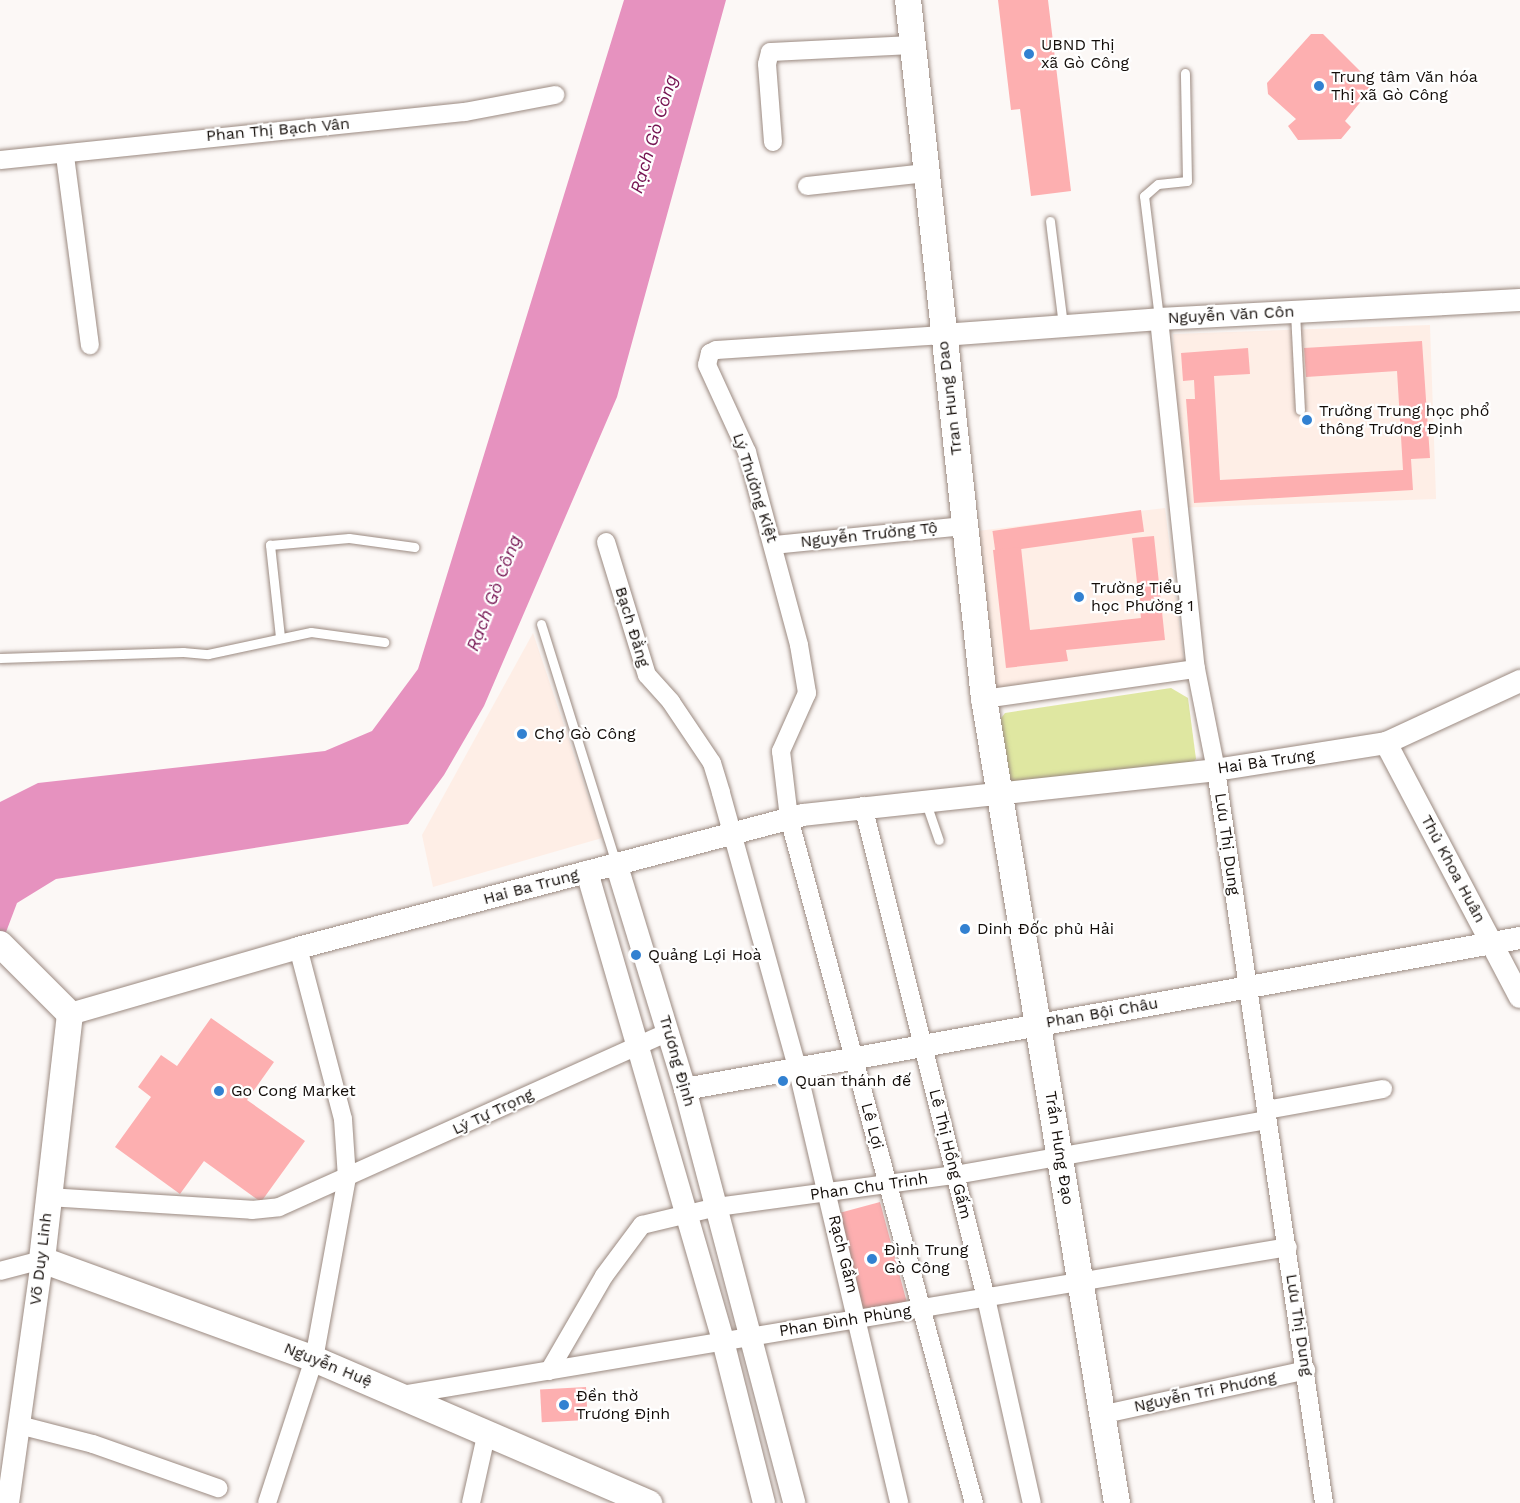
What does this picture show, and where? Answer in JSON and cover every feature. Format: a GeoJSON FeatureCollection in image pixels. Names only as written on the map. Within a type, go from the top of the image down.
{"type":"FeatureCollection","features":[{"type":"Feature","properties":{"kind":"main road","name":"Tran Hung Dao"},"geometry":{"type":"LineString","coordinates":[[908,0],[964,526],[984,699],[998,795]]}},
{"type":"Feature","properties":{"kind":"main road","name":"Trần Hưng Đạo"},"geometry":{"type":"LineString","coordinates":[[998,795],[1105,1414],[1117,1503]]}},
{"type":"Feature","properties":{"kind":"main road"},"geometry":{"type":"LineString","coordinates":[[0,944],[48,989],[70,1014]]}},
{"type":"Feature","properties":{"kind":"main road","name":"Võ Duy Linh"},"geometry":{"type":"LineString","coordinates":[[42,1260],[70,1014]]}},
{"type":"Feature","properties":{"kind":"main road","name":"Nguyễn Huệ"},"geometry":{"type":"LineString","coordinates":[[42,1260],[314,1359],[402,1395],[486,1436],[643,1502]]}},
{"type":"Feature","properties":{"kind":"street"},"geometry":{"type":"LineString","coordinates":[[773,142],[767,64],[770,52],[912,45]]}},
{"type":"Feature","properties":{"kind":"street","name":"Phan Thị Bạch Vân"},"geometry":{"type":"LineString","coordinates":[[0,160],[65,156],[173,140],[465,112],[555,95]]}},
{"type":"Feature","properties":{"kind":"street"},"geometry":{"type":"LineString","coordinates":[[65,156],[90,345]]}},
{"type":"Feature","properties":{"kind":"street"},"geometry":{"type":"LineString","coordinates":[[807,186],[926,173]]}},
{"type":"Feature","properties":{"kind":"street","name":"Nguyễn Văn Côn"},"geometry":{"type":"LineString","coordinates":[[943,335],[1159,319],[1520,300]]}},
{"type":"Feature","properties":{"kind":"street","name":"Lưu Thị Dung"},"geometry":{"type":"LineString","coordinates":[[1159,319],[1196,669],[1216,770],[1324,1503]]}},
{"type":"Feature","properties":{"kind":"street","name":"Lý Thường Kiệt"},"geometry":{"type":"LineString","coordinates":[[789,818],[781,751],[807,693],[774,545],[747,452],[710,374],[710,352],[829,340],[943,335]]}},
{"type":"Feature","properties":{"kind":"street","name":"Nguyễn Trường Tộ"},"geometry":{"type":"LineString","coordinates":[[774,545],[964,526]]}},
{"type":"Feature","properties":{"kind":"street","name":"Bạch Đằng"},"geometry":{"type":"LineString","coordinates":[[606,542],[647,675],[670,702],[712,764],[732,832]]}},
{"type":"Feature","properties":{"kind":"street"},"geometry":{"type":"LineString","coordinates":[[984,699],[1196,669]]}},
{"type":"Feature","properties":{"kind":"street","name":"Hai Bà Trưng"},"geometry":{"type":"LineString","coordinates":[[998,795],[1216,770],[1386,743],[1520,681]]}},
{"type":"Feature","properties":{"kind":"street","name":"Thủ Khoa Huân"},"geometry":{"type":"LineString","coordinates":[[1386,743],[1520,997]]}},
{"type":"Feature","properties":{"kind":"street","name":"Hai Ba Trung"},"geometry":{"type":"LineString","coordinates":[[70,1014],[298,948],[789,818],[863,806],[998,795]]}},
{"type":"Feature","properties":{"kind":"street","name":"Lê Thị Hồng Gấm"},"geometry":{"type":"LineString","coordinates":[[863,806],[986,1298],[1032,1503]]}},
{"type":"Feature","properties":{"kind":"street","name":"Lê Lợi"},"geometry":{"type":"LineString","coordinates":[[789,818],[974,1503]]}},
{"type":"Feature","properties":{"kind":"street","name":"Rạch Gầm"},"geometry":{"type":"LineString","coordinates":[[732,832],[797,1067],[859,1319],[899,1503]]}},
{"type":"Feature","properties":{"kind":"street","name":"Trương Định"},"geometry":{"type":"LineString","coordinates":[[616,863],[685,1089],[794,1503]]}},
{"type":"Feature","properties":{"kind":"street","name":"Trương Định"},"geometry":{"type":"LineString","coordinates":[[587,872],[723,1341],[764,1503]]}},
{"type":"Feature","properties":{"kind":"street","name":"Phan Bội Châu"},"geometry":{"type":"LineString","coordinates":[[685,1089],[1520,938]]}},
{"type":"Feature","properties":{"kind":"street"},"geometry":{"type":"LineString","coordinates":[[267,1503],[314,1359],[347,1178],[343,1119],[298,948]]}},
{"type":"Feature","properties":{"kind":"street","name":"Lý Tự Trọng"},"geometry":{"type":"LineString","coordinates":[[48,1197],[252,1210],[279,1207],[669,1032]]}},
{"type":"Feature","properties":{"kind":"street","name":"Phan Chu Trinh"},"geometry":{"type":"LineString","coordinates":[[549,1371],[565,1337],[636,1230],[642,1225],[717,1207],[955,1175],[1060,1158],[1383,1089]]}},
{"type":"Feature","properties":{"kind":"street","name":"Phan Đình Phùng"},"geometry":{"type":"LineString","coordinates":[[402,1395],[750,1335],[923,1309],[1288,1247]]}},
{"type":"Feature","properties":{"kind":"street"},"geometry":{"type":"LineString","coordinates":[[0,1272],[42,1260]]}},
{"type":"Feature","properties":{"kind":"street","name":"Võ Duy Linh"},"geometry":{"type":"LineString","coordinates":[[6,1495],[19,1425],[42,1260]]}},
{"type":"Feature","properties":{"kind":"street","name":"Nguyễn Tri Phương"},"geometry":{"type":"LineString","coordinates":[[1105,1414],[1306,1370]]}},
{"type":"Feature","properties":{"kind":"street"},"geometry":{"type":"LineString","coordinates":[[19,1425],[93,1444],[218,1488]]}},
{"type":"Feature","properties":{"kind":"street"},"geometry":{"type":"LineString","coordinates":[[471,1503],[486,1436]]}},
{"type":"Feature","properties":{"kind":"lane","name":"Lưu Thị Dung"},"geometry":{"type":"LineString","coordinates":[[1159,319],[1144,196],[1158,184],[1187,181],[1185,73]]}},
{"type":"Feature","properties":{"kind":"lane"},"geometry":{"type":"LineString","coordinates":[[1050,221],[1063,326]]}},
{"type":"Feature","properties":{"kind":"lane"},"geometry":{"type":"LineString","coordinates":[[1295,312],[1300,410]]}},
{"type":"Feature","properties":{"kind":"lane"},"geometry":{"type":"LineString","coordinates":[[280,637],[270,545],[349,538],[414,547]]}},
{"type":"Feature","properties":{"kind":"lane","name":"Trương Định"},"geometry":{"type":"LineString","coordinates":[[541,624],[616,863]]}},
{"type":"Feature","properties":{"kind":"lane"},"geometry":{"type":"LineString","coordinates":[[0,658],[183,652],[208,654],[311,632],[384,642]]}},
{"type":"Feature","properties":{"kind":"lane"},"geometry":{"type":"LineString","coordinates":[[926,801],[939,840]]}},
{"type":"Feature","properties":{"kind":"shaded area","name":"Trường Trung học phổ thông Trương Định"},"geometry":{"type":"Polygon","coordinates":[[[1430,325],[1436,499],[1179,508],[1173,334],[1430,325]]]}},
{"type":"Feature","properties":{"kind":"shaded area","name":"Trường Tiểu học Phường 1"},"geometry":{"type":"Polygon","coordinates":[[[1165,508],[1185,668],[993,691],[973,532],[1165,508]]]}},
{"type":"Feature","properties":{"kind":"shaded area","name":"Chợ Gò Công"},"geometry":{"type":"Polygon","coordinates":[[[533,633],[602,838],[433,887],[422,835],[533,633]]]}},
{"type":"Feature","properties":{"kind":"green space"},"geometry":{"type":"Polygon","coordinates":[[[1171,688],[1188,698],[1196,759],[1182,774],[1013,792],[996,725],[1005,713],[1171,688]]]}},
{"type":"Feature","properties":{"kind":"water","name":"Rạch Gò Công"},"geometry":{"type":"Polygon","coordinates":[[[624,0],[726,0],[617,397],[484,706],[444,775],[408,824],[56,879],[17,903],[0,948],[0,802],[38,783],[325,751],[372,731],[418,669],[624,0]]]}},
{"type":"Feature","properties":{"kind":"building","name":"UBND Thị xã Gò Công"},"geometry":{"type":"Polygon","coordinates":[[[998,0],[1048,0],[1071,191],[1031,196],[1020,109],[1011,110],[998,0]]]}},
{"type":"Feature","properties":{"kind":"building","name":"Trung tâm Văn hóa Thị xã Gò Công"},"geometry":{"type":"Polygon","coordinates":[[[1311,34],[1323,34],[1369,80],[1371,89],[1345,121],[1351,127],[1341,139],[1298,140],[1288,126],[1296,119],[1268,94],[1267,83],[1311,34]]]}},
{"type":"Feature","properties":{"kind":"building"},"geometry":{"type":"Polygon","coordinates":[[[1422,341],[1430,458],[1411,459],[1413,490],[1194,503],[1186,399],[1195,399],[1194,380],[1183,381],[1181,353],[1248,348],[1250,374],[1214,376],[1220,480],[1403,470],[1397,371],[1306,377],[1304,348],[1422,341]]]}},
{"type":"Feature","properties":{"kind":"building"},"geometry":{"type":"Polygon","coordinates":[[[1141,510],[1144,532],[996,553],[992,531],[1141,510]]]}},
{"type":"Feature","properties":{"kind":"building"},"geometry":{"type":"Polygon","coordinates":[[[1154,536],[1165,640],[1066,650],[1068,661],[1006,668],[993,550],[1021,547],[1030,630],[1141,618],[1132,538],[1154,536]]]}},
{"type":"Feature","properties":{"kind":"building"},"geometry":{"type":"Polygon","coordinates":[[[211,1018],[274,1062],[247,1100],[305,1141],[261,1202],[204,1161],[180,1194],[115,1147],[151,1097],[138,1087],[161,1055],[177,1066],[211,1018]]]}},
{"type":"Feature","properties":{"kind":"building","name":"Đình Trung Gò Công"},"geometry":{"type":"Polygon","coordinates":[[[880,1202],[907,1304],[862,1317],[835,1214],[880,1202]]]}},
{"type":"Feature","properties":{"kind":"building","name":"Đền thờ Trương Định"},"geometry":{"type":"Polygon","coordinates":[[[586,1387],[588,1420],[542,1422],[540,1389],[586,1387]]]}},
{"type":"Feature","properties":{"kind":"place","name":"UBND Thị xã Gò Công"},"geometry":{"type":"Point","coordinates":[1029,54]}},
{"type":"Feature","properties":{"kind":"place","name":"Trung tâm Văn hóa Thị xã Gò Công"},"geometry":{"type":"Point","coordinates":[1319,86]}},
{"type":"Feature","properties":{"kind":"place","name":"Trường Trung học phổ thông Trương Định"},"geometry":{"type":"Point","coordinates":[1307,420]}},
{"type":"Feature","properties":{"kind":"place","name":"Trường Tiểu học Phường 1"},"geometry":{"type":"Point","coordinates":[1079,597]}},
{"type":"Feature","properties":{"kind":"place","name":"Chợ Gò Công"},"geometry":{"type":"Point","coordinates":[522,734]}},
{"type":"Feature","properties":{"kind":"place","name":"Dinh Đốc phủ Hải"},"geometry":{"type":"Point","coordinates":[965,929]}},
{"type":"Feature","properties":{"kind":"place","name":"Quảng Lợi Hoà"},"geometry":{"type":"Point","coordinates":[636,955]}},
{"type":"Feature","properties":{"kind":"place","name":"Quan thánh đế"},"geometry":{"type":"Point","coordinates":[783,1081]}},
{"type":"Feature","properties":{"kind":"place","name":"Go Cong Market"},"geometry":{"type":"Point","coordinates":[219,1091]}},
{"type":"Feature","properties":{"kind":"place","name":"Đình Trung Gò Công"},"geometry":{"type":"Point","coordinates":[872,1259]}},
{"type":"Feature","properties":{"kind":"place","name":"Đền thờ Trương Định"},"geometry":{"type":"Point","coordinates":[564,1405]}}]}
